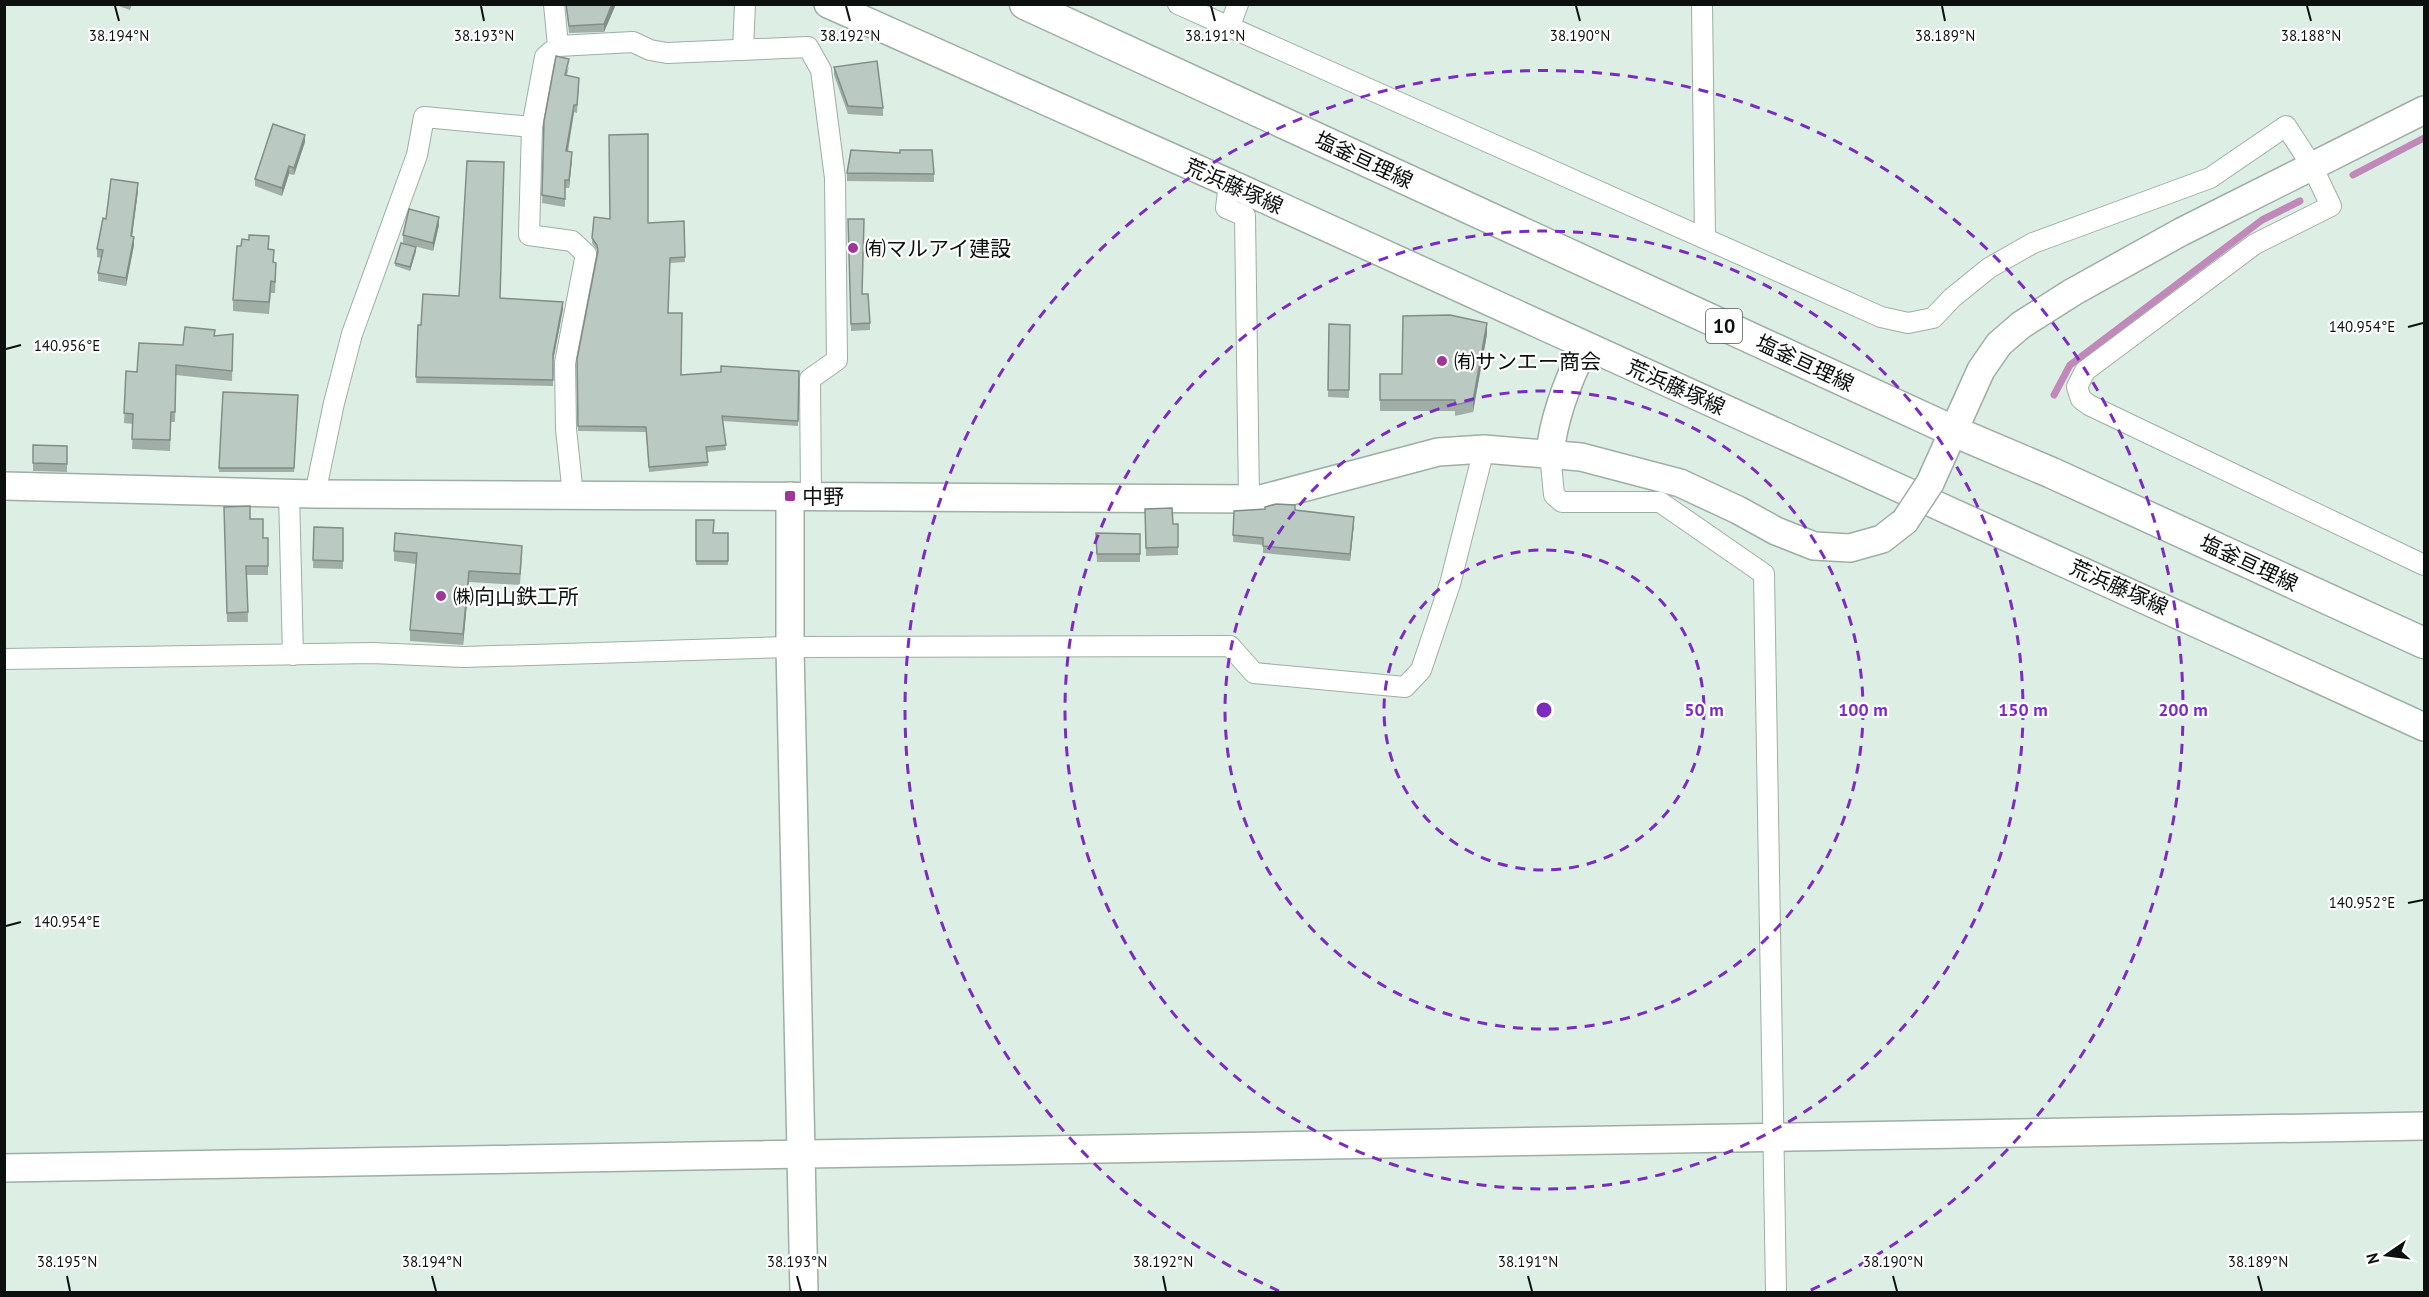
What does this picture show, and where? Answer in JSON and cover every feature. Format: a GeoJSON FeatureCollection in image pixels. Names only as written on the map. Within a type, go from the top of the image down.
{"type":"FeatureCollection","features":[{"type":"Feature","properties":{"kind":"main road","name":"塩釜亘理線"},"geometry":{"type":"LineString","coordinates":[[1024,4],[1953,431],[2052,473],[2424,643]]}},
{"type":"Feature","properties":{"kind":"street"},"geometry":{"type":"LineString","coordinates":[[554,4],[558,46]]}},
{"type":"Feature","properties":{"kind":"street"},"geometry":{"type":"LineString","coordinates":[[743,50],[745,4]]}},
{"type":"Feature","properties":{"kind":"street","name":"荒浜藤塚線"},"geometry":{"type":"LineString","coordinates":[[828,4],[1229,183],[2424,727]]}},
{"type":"Feature","properties":{"kind":"street"},"geometry":{"type":"LineString","coordinates":[[1178,4],[1881,317],[1908,323],[1933,318],[1952,298],[1989,268],[2033,243],[2210,178],[2286,126],[2312,165],[2331,206],[2255,244],[2085,371],[2077,387],[2081,399],[2089,405],[2424,565]]}},
{"type":"Feature","properties":{"kind":"street"},"geometry":{"type":"LineString","coordinates":[[1229,28],[1238,4]]}},
{"type":"Feature","properties":{"kind":"street"},"geometry":{"type":"LineString","coordinates":[[1702,4],[1705,238]]}},
{"type":"Feature","properties":{"kind":"street"},"geometry":{"type":"LineString","coordinates":[[573,495],[566,429],[565,363],[586,254],[572,242],[529,235],[532,127],[545,57],[558,46],[633,42],[650,50],[667,53],[808,47],[821,70],[835,178],[837,360],[810,379],[790,647],[804,1293]]}},
{"type":"Feature","properties":{"kind":"street"},"geometry":{"type":"LineString","coordinates":[[4,486],[302,494],[1262,499],[1438,452],[1484,449],[1581,457],[1680,483],[1776,531],[1814,546],[1850,548],[1882,539],[1905,521],[1930,483],[1981,370],[1999,344],[2021,325],[2073,292],[2152,248],[2424,110]]}},
{"type":"Feature","properties":{"kind":"street"},"geometry":{"type":"LineString","coordinates":[[293,655],[302,494],[334,403],[352,334],[417,155],[424,117],[532,127]]}},
{"type":"Feature","properties":{"kind":"street"},"geometry":{"type":"LineString","coordinates":[[1229,183],[1226,208],[1245,216],[1249,499]]}},
{"type":"Feature","properties":{"kind":"street"},"geometry":{"type":"LineString","coordinates":[[1584,346],[1561,402],[1552,437],[1550,453],[1554,495],[1562,502],[1660,502],[1764,574],[1776,1293]]}},
{"type":"Feature","properties":{"kind":"street"},"geometry":{"type":"LineString","coordinates":[[4,659],[372,653],[464,657],[790,647],[1230,646],[1254,673],[1405,687],[1421,670],[1450,584],[1484,449]]}},
{"type":"Feature","properties":{"kind":"street"},"geometry":{"type":"LineString","coordinates":[[4,1168],[2424,1126]]}},
{"type":"Feature","properties":{"kind":"building"},"geometry":{"type":"Polygon","coordinates":[[[566,4],[612,4],[604,24],[569,26],[566,4]]]}},
{"type":"Feature","properties":{"kind":"building"},"geometry":{"type":"Polygon","coordinates":[[[556,56],[569,59],[565,75],[579,78],[577,105],[574,105],[566,151],[572,152],[569,180],[565,180],[565,199],[542,195],[544,121],[556,56]]]}},
{"type":"Feature","properties":{"kind":"building"},"geometry":{"type":"Polygon","coordinates":[[[877,61],[883,108],[848,106],[834,67],[877,61]]]}},
{"type":"Feature","properties":{"kind":"building"},"geometry":{"type":"Polygon","coordinates":[[[273,124],[305,135],[294,168],[289,166],[282,188],[255,179],[273,124]]]}},
{"type":"Feature","properties":{"kind":"building"},"geometry":{"type":"Polygon","coordinates":[[[648,134],[648,223],[684,221],[685,257],[670,258],[668,313],[682,313],[681,375],[721,372],[721,366],[799,371],[798,421],[722,416],[726,445],[706,447],[708,462],[649,467],[646,427],[578,426],[577,359],[598,251],[592,238],[594,217],[610,219],[609,135],[648,134]]]}},
{"type":"Feature","properties":{"kind":"building"},"geometry":{"type":"Polygon","coordinates":[[[851,150],[900,153],[900,150],[932,150],[934,174],[847,173],[851,150]]]}},
{"type":"Feature","properties":{"kind":"building"},"geometry":{"type":"Polygon","coordinates":[[[467,161],[504,162],[500,298],[563,302],[553,354],[553,380],[416,377],[418,325],[421,325],[423,294],[459,296],[467,161]]]}},
{"type":"Feature","properties":{"kind":"building"},"geometry":{"type":"Polygon","coordinates":[[[111,179],[138,183],[131,236],[134,237],[126,278],[98,273],[103,250],[97,249],[103,218],[106,219],[111,179]]]}},
{"type":"Feature","properties":{"kind":"building"},"geometry":{"type":"Polygon","coordinates":[[[409,209],[439,217],[433,243],[403,235],[409,209]]]}},
{"type":"Feature","properties":{"kind":"building"},"geometry":{"type":"Polygon","coordinates":[[[848,219],[864,219],[862,294],[868,294],[870,323],[851,324],[848,219]]]}},
{"type":"Feature","properties":{"kind":"building"},"geometry":{"type":"Polygon","coordinates":[[[249,235],[269,236],[268,249],[274,250],[275,282],[271,281],[269,302],[233,300],[237,246],[241,246],[242,239],[249,240],[249,235]]]}},
{"type":"Feature","properties":{"kind":"building"},"geometry":{"type":"Polygon","coordinates":[[[401,243],[416,247],[410,267],[395,263],[401,243]]]}},
{"type":"Feature","properties":{"kind":"building","name":"㈲サンエー商会"},"geometry":{"type":"Polygon","coordinates":[[[1450,315],[1487,323],[1473,401],[1455,405],[1455,400],[1380,400],[1380,374],[1402,374],[1403,316],[1450,315]]]}},
{"type":"Feature","properties":{"kind":"building"},"geometry":{"type":"Polygon","coordinates":[[[1329,324],[1350,325],[1349,390],[1328,390],[1329,324]]]}},
{"type":"Feature","properties":{"kind":"building"},"geometry":{"type":"Polygon","coordinates":[[[185,327],[215,330],[214,336],[233,334],[232,371],[176,365],[175,412],[171,412],[170,440],[132,439],[133,414],[124,413],[126,371],[137,372],[139,343],[183,345],[185,327]]]}},
{"type":"Feature","properties":{"kind":"building"},"geometry":{"type":"Polygon","coordinates":[[[223,392],[298,395],[294,468],[219,468],[223,392]]]}},
{"type":"Feature","properties":{"kind":"building"},"geometry":{"type":"Polygon","coordinates":[[[33,445],[67,446],[67,464],[33,463],[33,445]]]}},
{"type":"Feature","properties":{"kind":"building"},"geometry":{"type":"Polygon","coordinates":[[[1276,504],[1295,505],[1295,510],[1354,517],[1350,554],[1263,546],[1263,538],[1233,535],[1234,511],[1265,509],[1265,507],[1276,504]]]}},
{"type":"Feature","properties":{"kind":"building"},"geometry":{"type":"Polygon","coordinates":[[[250,506],[250,519],[263,519],[263,538],[268,538],[268,566],[246,566],[248,612],[227,613],[224,507],[250,506]]]}},
{"type":"Feature","properties":{"kind":"building"},"geometry":{"type":"Polygon","coordinates":[[[1172,508],[1173,524],[1178,524],[1178,547],[1146,548],[1145,509],[1172,508]]]}},
{"type":"Feature","properties":{"kind":"building"},"geometry":{"type":"Polygon","coordinates":[[[696,520],[714,520],[713,533],[728,533],[728,561],[696,561],[696,520]]]}},
{"type":"Feature","properties":{"kind":"building"},"geometry":{"type":"Polygon","coordinates":[[[314,527],[343,528],[343,561],[313,560],[314,527]]]}},
{"type":"Feature","properties":{"kind":"building","name":"㈱向山鉄工所"},"geometry":{"type":"Polygon","coordinates":[[[395,533],[522,546],[520,574],[469,571],[463,634],[410,630],[417,553],[394,551],[395,533]]]}},
{"type":"Feature","properties":{"kind":"building"},"geometry":{"type":"Polygon","coordinates":[[[1096,533],[1140,534],[1140,554],[1097,554],[1096,533]]]}},
{"type":"Feature","properties":{"kind":"waterway"},"geometry":{"type":"LineString","coordinates":[[2353,175],[2424,138]]}},
{"type":"Feature","properties":{"kind":"waterway"},"geometry":{"type":"LineString","coordinates":[[2054,395],[2070,365],[2262,220],[2300,201]]}},
{"type":"Feature","properties":{"kind":"place","name":"㈲マルアイ建設"},"geometry":{"type":"Point","coordinates":[853,248]}},
{"type":"Feature","properties":{"kind":"place","name":"㈲サンエー商会"},"geometry":{"type":"Point","coordinates":[1442,361]}},
{"type":"Feature","properties":{"kind":"place","name":"中野"},"geometry":{"type":"Point","coordinates":[790,496]}},
{"type":"Feature","properties":{"kind":"place","name":"㈱向山鉄工所"},"geometry":{"type":"Point","coordinates":[441,596]}}]}
